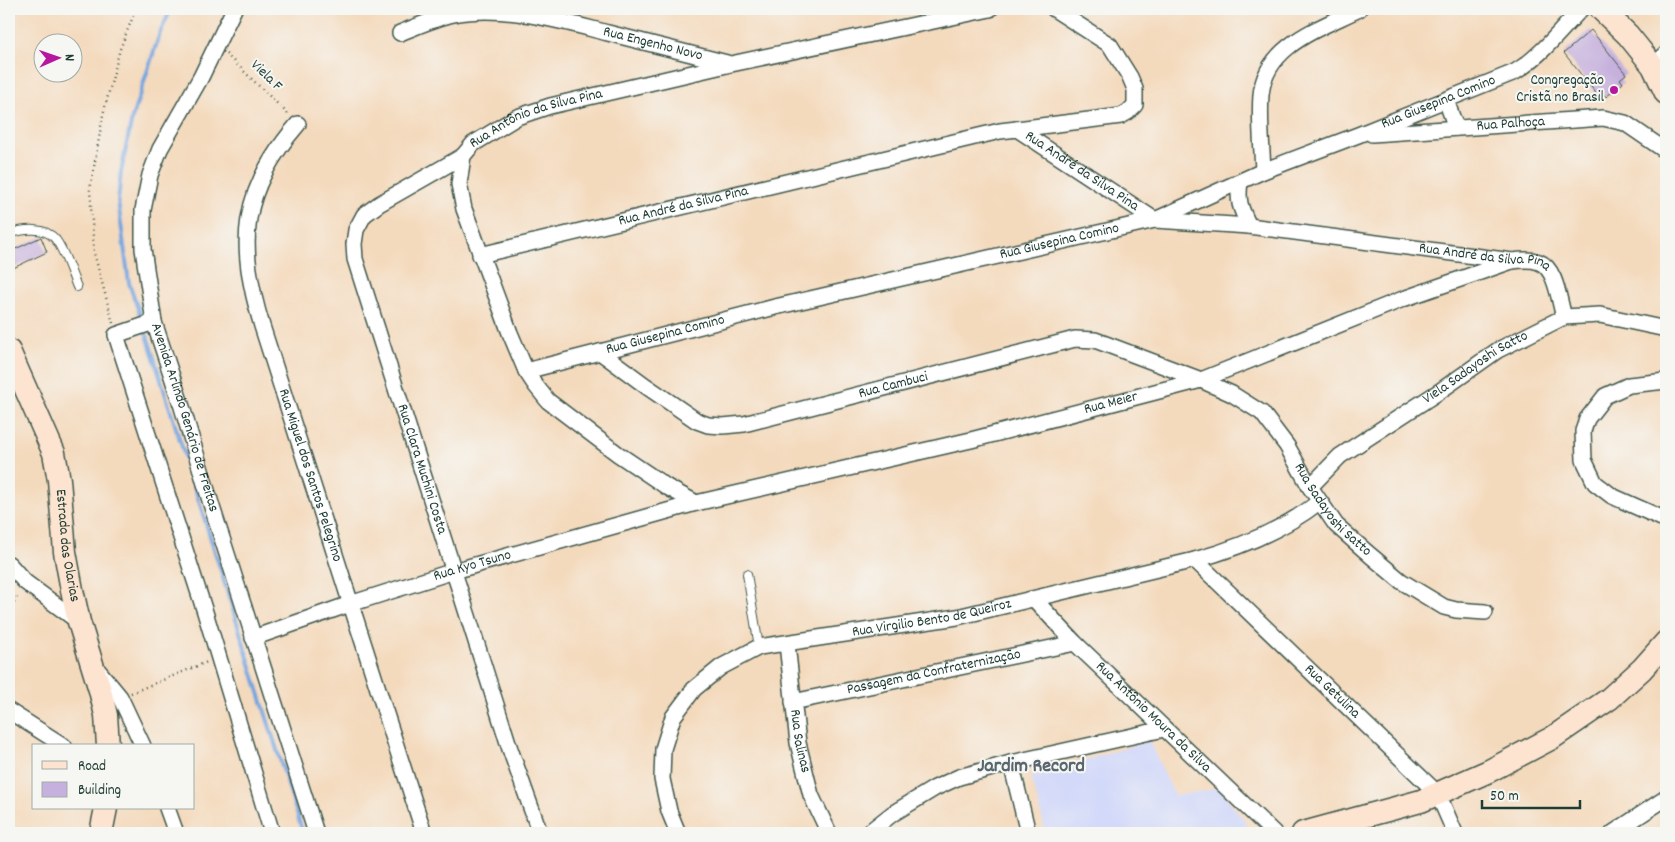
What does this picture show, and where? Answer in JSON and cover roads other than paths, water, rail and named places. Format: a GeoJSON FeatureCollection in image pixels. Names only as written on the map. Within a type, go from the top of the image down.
{"type":"FeatureCollection","features":[{"type":"Feature","properties":{"kind":"main road"},"geometry":{"type":"LineString","coordinates":[[1601,9],[1628,35],[1659,60],[1666,93]]}},
{"type":"Feature","properties":{"kind":"main road","name":"Estrada das Olarias"},"geometry":{"type":"LineString","coordinates":[[9,351],[54,453],[60,490],[65,552],[79,622],[106,715],[108,744]]}},
{"type":"Feature","properties":{"kind":"main road"},"geometry":{"type":"LineString","coordinates":[[1302,833],[1421,801],[1489,771],[1552,738],[1609,699],[1642,669],[1666,642]]}},
{"type":"Feature","properties":{"kind":"main road"},"geometry":{"type":"LineString","coordinates":[[100,833],[106,810]]}},
{"type":"Feature","properties":{"kind":"street","name":"Avenida Arlindo Genário de Freitas"},"geometry":{"type":"LineString","coordinates":[[234,9],[201,77],[160,149],[150,176],[143,210],[143,249],[150,323],[182,407],[253,638],[316,833]]}},
{"type":"Feature","properties":{"kind":"street","name":"Rua Antônio da Silva Pina"},"geometry":{"type":"LineString","coordinates":[[696,503],[667,487],[618,454],[548,401],[526,371],[464,209],[459,184],[462,156],[473,144],[517,117],[550,106],[731,64],[990,9]]}},
{"type":"Feature","properties":{"kind":"street"},"geometry":{"type":"LineString","coordinates":[[1017,129],[1121,116],[1135,105],[1134,89],[1130,77],[1110,45],[1054,9]]}},
{"type":"Feature","properties":{"kind":"street"},"geometry":{"type":"LineString","coordinates":[[1263,172],[1261,94],[1266,75],[1279,54],[1297,40],[1359,9]]}},
{"type":"Feature","properties":{"kind":"street","name":"Rua Giusepina Comino"},"geometry":{"type":"LineString","coordinates":[[526,371],[775,307],[1155,220],[1263,172],[1516,72],[1526,66],[1580,9]]}},
{"type":"Feature","properties":{"kind":"street","name":"Rua Engenho Novo"},"geometry":{"type":"LineString","coordinates":[[400,33],[454,14],[508,12],[545,18],[731,64]]}},
{"type":"Feature","properties":{"kind":"street"},"geometry":{"type":"LineString","coordinates":[[1446,100],[1456,128]]}},
{"type":"Feature","properties":{"kind":"street","name":"Rua Palhoça"},"geometry":{"type":"LineString","coordinates":[[1358,136],[1602,118],[1625,123],[1663,146]]}},
{"type":"Feature","properties":{"kind":"street","name":"Rua Miguel dos Santos Pelegrino"},"geometry":{"type":"LineString","coordinates":[[298,124],[280,146],[262,176],[251,204],[246,244],[250,280],[262,326],[424,833]]}},
{"type":"Feature","properties":{"kind":"street","name":"Rua André da Silva Pina"},"geometry":{"type":"LineString","coordinates":[[480,255],[1000,131],[1017,129],[1155,220],[1249,226],[1512,261],[1533,260],[1540,262],[1547,266],[1552,273],[1564,317]]}},
{"type":"Feature","properties":{"kind":"street","name":"Rua Clara Muchini Costa"},"geometry":{"type":"LineString","coordinates":[[462,156],[379,204],[364,215],[356,230],[354,244],[355,259],[510,749],[540,833]]}},
{"type":"Feature","properties":{"kind":"street"},"geometry":{"type":"LineString","coordinates":[[1240,182],[1238,198],[1249,226]]}},
{"type":"Feature","properties":{"kind":"street","name":"Rua Meier"},"geometry":{"type":"LineString","coordinates":[[696,503],[971,440],[1202,380],[1403,299],[1512,261]]}},
{"type":"Feature","properties":{"kind":"street","name":"Viela Sadayoshi Satto"},"geometry":{"type":"LineString","coordinates":[[1310,488],[1340,456],[1440,391],[1498,350],[1564,317],[1600,315],[1666,328]]}},
{"type":"Feature","properties":{"kind":"street"},"geometry":{"type":"LineString","coordinates":[[150,323],[121,333],[272,833]]}},
{"type":"Feature","properties":{"kind":"street","name":"Rua Cambuci"},"geometry":{"type":"LineString","coordinates":[[600,352],[697,420],[708,425],[723,426],[744,424],[1075,340],[1095,340],[1202,380]]}},
{"type":"Feature","properties":{"kind":"street","name":"Rua Sadayoshi Satto"},"geometry":{"type":"LineString","coordinates":[[1202,380],[1232,394],[1262,413],[1288,446],[1310,488],[1336,525],[1401,581],[1444,607],[1456,610],[1485,612]]}},
{"type":"Feature","properties":{"kind":"street"},"geometry":{"type":"LineString","coordinates":[[1666,381],[1629,385],[1606,396],[1587,419],[1583,431],[1584,460],[1595,483],[1612,496],[1666,520]]}},
{"type":"Feature","properties":{"kind":"street","name":"Rua Virgilio Bento de Queiroz"},"geometry":{"type":"LineString","coordinates":[[678,833],[669,811],[662,779],[663,749],[673,717],[694,689],[721,668],[760,648],[957,617],[1195,560],[1225,551],[1292,521],[1319,502]]}},
{"type":"Feature","properties":{"kind":"street","name":"Rua Kyo Tsuno"},"geometry":{"type":"LineString","coordinates":[[253,638],[350,604],[454,571],[696,503]]}},
{"type":"Feature","properties":{"kind":"street","name":"Rua Getulina"},"geometry":{"type":"LineString","coordinates":[[1195,560],[1438,794],[1456,833]]}},
{"type":"Feature","properties":{"kind":"street"},"geometry":{"type":"LineString","coordinates":[[9,564],[25,582],[79,622]]}},
{"type":"Feature","properties":{"kind":"street","name":"Rua Antônio Moura da Silva"},"geometry":{"type":"LineString","coordinates":[[1034,599],[1075,643],[1164,730],[1274,833]]}},
{"type":"Feature","properties":{"kind":"street","name":"Passagem da Confraternização"},"geometry":{"type":"LineString","coordinates":[[793,702],[1075,643]]}},
{"type":"Feature","properties":{"kind":"street","name":"Rua Salinas"},"geometry":{"type":"LineString","coordinates":[[787,644],[798,743],[811,795],[829,833]]}},
{"type":"Feature","properties":{"kind":"street"},"geometry":{"type":"LineString","coordinates":[[92,662],[120,697],[142,744]]}},
{"type":"Feature","properties":{"kind":"street"},"geometry":{"type":"LineString","coordinates":[[10,713],[61,744]]}},
{"type":"Feature","properties":{"kind":"street"},"geometry":{"type":"LineString","coordinates":[[868,833],[892,814],[959,776],[1164,730]]}},
{"type":"Feature","properties":{"kind":"street"},"geometry":{"type":"LineString","coordinates":[[1011,763],[1022,832]]}},
{"type":"Feature","properties":{"kind":"street"},"geometry":{"type":"LineString","coordinates":[[1613,833],[1666,798]]}},
{"type":"Feature","properties":{"kind":"street"},"geometry":{"type":"LineString","coordinates":[[168,810],[176,833]]}},
{"type":"Feature","properties":{"kind":"lane"},"geometry":{"type":"LineString","coordinates":[[9,234],[40,230],[56,239],[77,287]]}},
{"type":"Feature","properties":{"kind":"lane"},"geometry":{"type":"LineString","coordinates":[[747,574],[760,648]]}},
{"type":"Feature","properties":{"kind":"waterway"},"geometry":{"type":"LineString","coordinates":[[143,323],[129,283],[118,201],[121,172],[132,118],[160,33],[171,9]]}},
{"type":"Feature","properties":{"kind":"waterway"},"geometry":{"type":"LineString","coordinates":[[145,329],[303,833]]}},
{"type":"Feature","properties":{"kind":"place","name":"Congregação Cristã no Brasil"},"geometry":{"type":"Point","coordinates":[1614,90]}},
{"type":"Feature","properties":{"kind":"district","name":"Jardim Record"},"geometry":{"type":"Point","coordinates":[1031,767]}}]}
